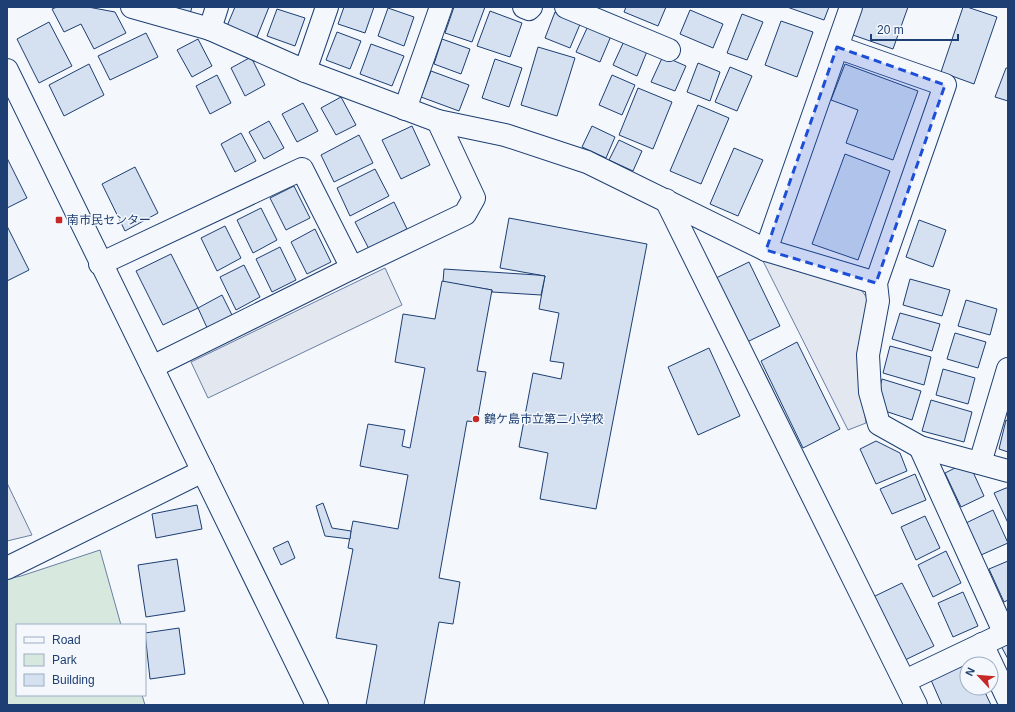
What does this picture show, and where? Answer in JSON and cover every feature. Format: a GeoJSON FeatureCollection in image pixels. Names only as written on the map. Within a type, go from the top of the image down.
{"type":"FeatureCollection","features":[{"type":"Feature","properties":{"kind":"street"},"geometry":{"type":"LineString","coordinates":[[132,7],[210,29],[305,71],[438,121],[505,136],[587,162],[766,250],[876,283]]}},
{"type":"Feature","properties":{"kind":"street"},"geometry":{"type":"LineString","coordinates":[[210,29],[217,7]]}},
{"type":"Feature","properties":{"kind":"street"},"geometry":{"type":"LineString","coordinates":[[305,71],[327,7]]}},
{"type":"Feature","properties":{"kind":"street"},"geometry":{"type":"LineString","coordinates":[[405,108],[441,7]]}},
{"type":"Feature","properties":{"kind":"street"},"geometry":{"type":"LineString","coordinates":[[524,7],[530,9],[531,7]]}},
{"type":"Feature","properties":{"kind":"street"},"geometry":{"type":"LineString","coordinates":[[566,7],[669,50]]}},
{"type":"Feature","properties":{"kind":"street"},"geometry":{"type":"LineString","coordinates":[[766,250],[851,7]]}},
{"type":"Feature","properties":{"kind":"street"},"geometry":{"type":"LineString","coordinates":[[837,47],[944,85],[876,283],[878,300],[868,355],[870,392],[879,424],[920,447],[1008,471]]}},
{"type":"Feature","properties":{"kind":"street"},"geometry":{"type":"LineString","coordinates":[[7,70],[100,264],[317,705]]}},
{"type":"Feature","properties":{"kind":"street"},"geometry":{"type":"LineString","coordinates":[[152,367],[465,214],[474,198],[438,121]]}},
{"type":"Feature","properties":{"kind":"street"},"geometry":{"type":"LineString","coordinates":[[100,264],[302,169],[352,268]]}},
{"type":"Feature","properties":{"kind":"street"},"geometry":{"type":"LineString","coordinates":[[666,200],[916,705]]}},
{"type":"Feature","properties":{"kind":"street"},"geometry":{"type":"LineString","coordinates":[[980,463],[1008,369]]}},
{"type":"Feature","properties":{"kind":"street"},"geometry":{"type":"LineString","coordinates":[[905,681],[1006,633],[920,447]]}},
{"type":"Feature","properties":{"kind":"street"},"geometry":{"type":"LineString","coordinates":[[7,568],[203,471]]}},
{"type":"Feature","properties":{"kind":"street"},"geometry":{"type":"LineString","coordinates":[[982,644],[1008,699]]}},
{"type":"Feature","properties":{"kind":"highlighted area"},"geometry":{"type":"Polygon","coordinates":[[[837,47],[945,85],[876,283],[766,250],[837,47]]]}},
{"type":"Feature","properties":{"kind":"green space"},"geometry":{"type":"Polygon","coordinates":[[[100,550],[121,624],[16,624],[16,696],[142,696],[145,705],[7,705],[7,579],[21,576],[100,550]]]}},
{"type":"Feature","properties":{"kind":"shaded area"},"geometry":{"type":"Polygon","coordinates":[[[762,259],[859,287],[870,302],[858,362],[866,423],[848,430],[762,259]]]}},
{"type":"Feature","properties":{"kind":"shaded area"},"geometry":{"type":"Polygon","coordinates":[[[385,268],[402,305],[208,398],[191,362],[385,268]]]}},
{"type":"Feature","properties":{"kind":"shaded area"},"geometry":{"type":"Polygon","coordinates":[[[7,483],[32,535],[7,541],[7,483]]]}},
{"type":"Feature","properties":{"kind":"building"},"geometry":{"type":"Polygon","coordinates":[[[57,7],[88,7],[115,12],[126,33],[94,49],[81,24],[64,32],[52,9],[57,7]]]}},
{"type":"Feature","properties":{"kind":"building"},"geometry":{"type":"Polygon","coordinates":[[[173,7],[192,7],[190,14],[173,7]]]}},
{"type":"Feature","properties":{"kind":"building"},"geometry":{"type":"Polygon","coordinates":[[[235,7],[269,7],[257,37],[227,26],[235,7]]]}},
{"type":"Feature","properties":{"kind":"building"},"geometry":{"type":"Polygon","coordinates":[[[344,7],[374,7],[365,33],[338,24],[344,7]]]}},
{"type":"Feature","properties":{"kind":"building"},"geometry":{"type":"Polygon","coordinates":[[[454,7],[485,7],[472,42],[445,33],[454,7]]]}},
{"type":"Feature","properties":{"kind":"building"},"geometry":{"type":"Polygon","coordinates":[[[626,7],[666,7],[658,26],[624,12],[626,7]]]}},
{"type":"Feature","properties":{"kind":"building"},"geometry":{"type":"Polygon","coordinates":[[[787,7],[829,7],[824,20],[787,7]]]}},
{"type":"Feature","properties":{"kind":"building"},"geometry":{"type":"Polygon","coordinates":[[[860,7],[908,7],[893,49],[850,34],[860,7]]]}},
{"type":"Feature","properties":{"kind":"building"},"geometry":{"type":"Polygon","coordinates":[[[963,7],[997,17],[974,84],[941,72],[963,7]]]}},
{"type":"Feature","properties":{"kind":"building"},"geometry":{"type":"Polygon","coordinates":[[[388,8],[414,17],[404,46],[378,36],[388,8]]]}},
{"type":"Feature","properties":{"kind":"building"},"geometry":{"type":"Polygon","coordinates":[[[277,9],[305,18],[295,46],[267,36],[277,9]]]}},
{"type":"Feature","properties":{"kind":"building"},"geometry":{"type":"Polygon","coordinates":[[[690,10],[723,24],[713,48],[680,34],[690,10]]]}},
{"type":"Feature","properties":{"kind":"building"},"geometry":{"type":"Polygon","coordinates":[[[490,11],[522,23],[510,57],[477,46],[490,11]]]}},
{"type":"Feature","properties":{"kind":"building"},"geometry":{"type":"Polygon","coordinates":[[[555,12],[581,22],[570,48],[545,38],[555,12]]]}},
{"type":"Feature","properties":{"kind":"building"},"geometry":{"type":"Polygon","coordinates":[[[742,14],[763,22],[747,60],[727,53],[742,14]]]}},
{"type":"Feature","properties":{"kind":"building"},"geometry":{"type":"Polygon","coordinates":[[[781,21],[813,32],[797,77],[765,65],[781,21]]]}},
{"type":"Feature","properties":{"kind":"building"},"geometry":{"type":"Polygon","coordinates":[[[49,22],[72,66],[39,83],[17,39],[49,22]]]}},
{"type":"Feature","properties":{"kind":"building"},"geometry":{"type":"Polygon","coordinates":[[[588,26],[611,36],[600,62],[576,52],[588,26]]]}},
{"type":"Feature","properties":{"kind":"building"},"geometry":{"type":"Polygon","coordinates":[[[337,32],[361,41],[350,69],[326,60],[337,32]]]}},
{"type":"Feature","properties":{"kind":"building"},"geometry":{"type":"Polygon","coordinates":[[[146,33],[158,57],[110,80],[98,56],[146,33]]]}},
{"type":"Feature","properties":{"kind":"building"},"geometry":{"type":"Polygon","coordinates":[[[198,39],[212,66],[192,77],[177,50],[198,39]]]}},
{"type":"Feature","properties":{"kind":"building"},"geometry":{"type":"Polygon","coordinates":[[[442,39],[470,49],[461,74],[434,64],[442,39]]]}},
{"type":"Feature","properties":{"kind":"building"},"geometry":{"type":"Polygon","coordinates":[[[625,39],[648,49],[637,76],[613,65],[625,39]]]}},
{"type":"Feature","properties":{"kind":"building"},"geometry":{"type":"Polygon","coordinates":[[[371,44],[404,56],[392,86],[360,74],[371,44]]]}},
{"type":"Feature","properties":{"kind":"building"},"geometry":{"type":"Polygon","coordinates":[[[538,47],[575,58],[557,116],[521,105],[538,47]]]}},
{"type":"Feature","properties":{"kind":"building"},"geometry":{"type":"Polygon","coordinates":[[[663,56],[686,66],[675,91],[651,82],[663,56]]]}},
{"type":"Feature","properties":{"kind":"building"},"geometry":{"type":"Polygon","coordinates":[[[251,57],[265,85],[245,96],[231,68],[251,57]]]}},
{"type":"Feature","properties":{"kind":"building"},"geometry":{"type":"Polygon","coordinates":[[[495,59],[522,68],[509,107],[482,98],[495,59]]]}},
{"type":"Feature","properties":{"kind":"building"},"geometry":{"type":"Polygon","coordinates":[[[698,63],[720,72],[710,101],[687,92],[698,63]]]}},
{"type":"Feature","properties":{"kind":"building"},"geometry":{"type":"Polygon","coordinates":[[[89,64],[104,95],[64,116],[49,85],[89,64]]]}},
{"type":"Feature","properties":{"kind":"building"},"geometry":{"type":"Polygon","coordinates":[[[845,64],[918,91],[893,160],[846,143],[858,110],[831,100],[845,64]]]}},
{"type":"Feature","properties":{"kind":"building"},"geometry":{"type":"Polygon","coordinates":[[[730,67],[752,76],[737,111],[715,102],[730,67]]]}},
{"type":"Feature","properties":{"kind":"building"},"geometry":{"type":"Polygon","coordinates":[[[1006,68],[1008,68],[1008,101],[995,97],[1006,68]]]}},
{"type":"Feature","properties":{"kind":"building"},"geometry":{"type":"Polygon","coordinates":[[[431,71],[469,85],[459,111],[421,97],[431,71]]]}},
{"type":"Feature","properties":{"kind":"building"},"geometry":{"type":"Polygon","coordinates":[[[217,75],[231,103],[210,114],[196,86],[217,75]]]}},
{"type":"Feature","properties":{"kind":"building"},"geometry":{"type":"Polygon","coordinates":[[[612,75],[635,85],[622,115],[599,105],[612,75]]]}},
{"type":"Feature","properties":{"kind":"building"},"geometry":{"type":"Polygon","coordinates":[[[638,88],[672,102],[653,149],[619,135],[638,88]]]}},
{"type":"Feature","properties":{"kind":"building"},"geometry":{"type":"Polygon","coordinates":[[[341,97],[356,125],[336,135],[321,108],[341,97]]]}},
{"type":"Feature","properties":{"kind":"building"},"geometry":{"type":"Polygon","coordinates":[[[303,103],[318,131],[297,142],[282,114],[303,103]]]}},
{"type":"Feature","properties":{"kind":"building"},"geometry":{"type":"Polygon","coordinates":[[[698,105],[729,118],[701,184],[670,171],[698,105]]]}},
{"type":"Feature","properties":{"kind":"building"},"geometry":{"type":"Polygon","coordinates":[[[269,121],[284,148],[264,159],[249,132],[269,121]]]}},
{"type":"Feature","properties":{"kind":"building"},"geometry":{"type":"Polygon","coordinates":[[[412,126],[430,165],[401,179],[382,140],[412,126]]]}},
{"type":"Feature","properties":{"kind":"building"},"geometry":{"type":"Polygon","coordinates":[[[592,126],[615,137],[606,158],[582,147],[592,126]]]}},
{"type":"Feature","properties":{"kind":"building"},"geometry":{"type":"Polygon","coordinates":[[[241,133],[256,161],[235,172],[221,144],[241,133]]]}},
{"type":"Feature","properties":{"kind":"building"},"geometry":{"type":"Polygon","coordinates":[[[359,135],[373,163],[334,182],[321,155],[359,135]]]}},
{"type":"Feature","properties":{"kind":"building"},"geometry":{"type":"Polygon","coordinates":[[[619,140],[642,151],[633,171],[609,160],[619,140]]]}},
{"type":"Feature","properties":{"kind":"building"},"geometry":{"type":"Polygon","coordinates":[[[734,148],[763,160],[738,216],[710,204],[734,148]]]}},
{"type":"Feature","properties":{"kind":"building"},"geometry":{"type":"Polygon","coordinates":[[[845,154],[890,171],[858,260],[812,244],[845,154]]]}},
{"type":"Feature","properties":{"kind":"building"},"geometry":{"type":"Polygon","coordinates":[[[7,158],[27,198],[7,208],[7,158]]]}},
{"type":"Feature","properties":{"kind":"building"},"geometry":{"type":"Polygon","coordinates":[[[135,167],[158,213],[125,231],[102,184],[135,167]]]}},
{"type":"Feature","properties":{"kind":"building"},"geometry":{"type":"Polygon","coordinates":[[[375,169],[389,196],[350,216],[337,188],[375,169]]]}},
{"type":"Feature","properties":{"kind":"building"},"geometry":{"type":"Polygon","coordinates":[[[294,186],[310,218],[286,230],[270,198],[294,186]]]}},
{"type":"Feature","properties":{"kind":"building"},"geometry":{"type":"Polygon","coordinates":[[[394,202],[407,229],[369,249],[355,222],[394,202]]]}},
{"type":"Feature","properties":{"kind":"building"},"geometry":{"type":"Polygon","coordinates":[[[261,208],[277,240],[253,253],[237,220],[261,208]]]}},
{"type":"Feature","properties":{"kind":"building"},"geometry":{"type":"Polygon","coordinates":[[[509,218],[647,244],[596,509],[540,499],[548,453],[519,447],[533,373],[561,379],[564,363],[550,361],[559,313],[539,309],[545,276],[500,268],[509,218]]]}},
{"type":"Feature","properties":{"kind":"building"},"geometry":{"type":"Polygon","coordinates":[[[919,220],[946,230],[933,267],[906,257],[919,220]]]}},
{"type":"Feature","properties":{"kind":"building"},"geometry":{"type":"Polygon","coordinates":[[[7,226],[29,270],[7,281],[7,226]]]}},
{"type":"Feature","properties":{"kind":"building"},"geometry":{"type":"Polygon","coordinates":[[[225,226],[241,258],[217,271],[201,238],[225,226]]]}},
{"type":"Feature","properties":{"kind":"building"},"geometry":{"type":"Polygon","coordinates":[[[315,229],[331,262],[307,274],[291,242],[315,229]]]}},
{"type":"Feature","properties":{"kind":"building"},"geometry":{"type":"Polygon","coordinates":[[[280,247],[296,280],[272,292],[256,259],[280,247]]]}},
{"type":"Feature","properties":{"kind":"building"},"geometry":{"type":"Polygon","coordinates":[[[171,254],[198,308],[163,325],[136,271],[171,254]]]}},
{"type":"Feature","properties":{"kind":"building"},"geometry":{"type":"Polygon","coordinates":[[[749,262],[780,326],[747,342],[716,278],[749,262]]]}},
{"type":"Feature","properties":{"kind":"building"},"geometry":{"type":"Polygon","coordinates":[[[244,265],[260,297],[236,310],[220,277],[244,265]]]}},
{"type":"Feature","properties":{"kind":"building"},"geometry":{"type":"Polygon","coordinates":[[[444,269],[545,276],[541,295],[492,292],[492,290],[443,282],[444,269]]]}},
{"type":"Feature","properties":{"kind":"building"},"geometry":{"type":"Polygon","coordinates":[[[910,279],[950,290],[942,316],[903,305],[910,279]]]}},
{"type":"Feature","properties":{"kind":"building"},"geometry":{"type":"Polygon","coordinates":[[[442,281],[492,290],[477,371],[486,372],[477,422],[467,421],[439,578],[460,582],[453,624],[439,622],[424,705],[366,705],[377,645],[336,638],[353,549],[348,548],[351,531],[353,521],[398,529],[408,475],[360,466],[368,424],[405,430],[402,446],[410,448],[425,368],[395,362],[403,314],[435,319],[442,281]]]}},
{"type":"Feature","properties":{"kind":"building"},"geometry":{"type":"Polygon","coordinates":[[[222,295],[234,319],[209,332],[198,308],[222,295]]]}},
{"type":"Feature","properties":{"kind":"building"},"geometry":{"type":"Polygon","coordinates":[[[966,300],[997,309],[990,335],[958,326],[966,300]]]}},
{"type":"Feature","properties":{"kind":"building"},"geometry":{"type":"Polygon","coordinates":[[[900,313],[940,324],[932,351],[892,339],[900,313]]]}},
{"type":"Feature","properties":{"kind":"building"},"geometry":{"type":"Polygon","coordinates":[[[955,333],[986,342],[978,368],[947,359],[955,333]]]}},
{"type":"Feature","properties":{"kind":"building"},"geometry":{"type":"Polygon","coordinates":[[[797,342],[840,429],[803,448],[761,361],[797,342]]]}},
{"type":"Feature","properties":{"kind":"building"},"geometry":{"type":"Polygon","coordinates":[[[890,346],[931,357],[924,385],[883,373],[890,346]]]}},
{"type":"Feature","properties":{"kind":"building"},"geometry":{"type":"Polygon","coordinates":[[[709,348],[740,416],[698,435],[668,367],[709,348]]]}},
{"type":"Feature","properties":{"kind":"building"},"geometry":{"type":"Polygon","coordinates":[[[943,369],[975,378],[968,404],[936,395],[943,369]]]}},
{"type":"Feature","properties":{"kind":"building"},"geometry":{"type":"Polygon","coordinates":[[[882,379],[921,391],[912,420],[885,411],[879,391],[882,379]]]}},
{"type":"Feature","properties":{"kind":"building"},"geometry":{"type":"Polygon","coordinates":[[[931,400],[972,412],[964,442],[922,431],[931,400]]]}},
{"type":"Feature","properties":{"kind":"building"},"geometry":{"type":"Polygon","coordinates":[[[1006,420],[1008,421],[1008,452],[999,449],[1006,420]]]}},
{"type":"Feature","properties":{"kind":"building"},"geometry":{"type":"Polygon","coordinates":[[[876,441],[900,453],[907,471],[876,484],[860,449],[876,441]]]}},
{"type":"Feature","properties":{"kind":"building"},"geometry":{"type":"Polygon","coordinates":[[[955,468],[973,472],[984,496],[961,507],[945,473],[955,468]]]}},
{"type":"Feature","properties":{"kind":"building"},"geometry":{"type":"Polygon","coordinates":[[[915,474],[926,500],[892,514],[880,489],[915,474]]]}},
{"type":"Feature","properties":{"kind":"building"},"geometry":{"type":"Polygon","coordinates":[[[1008,488],[1008,523],[994,493],[1008,488]]]}},
{"type":"Feature","properties":{"kind":"building"},"geometry":{"type":"Polygon","coordinates":[[[323,503],[332,528],[351,531],[350,539],[325,536],[316,506],[323,503]]]}},
{"type":"Feature","properties":{"kind":"building"},"geometry":{"type":"Polygon","coordinates":[[[197,505],[202,529],[156,538],[152,514],[197,505]]]}},
{"type":"Feature","properties":{"kind":"building"},"geometry":{"type":"Polygon","coordinates":[[[993,510],[1008,543],[981,555],[966,523],[993,510]]]}},
{"type":"Feature","properties":{"kind":"building"},"geometry":{"type":"Polygon","coordinates":[[[925,516],[940,548],[916,560],[901,527],[925,516]]]}},
{"type":"Feature","properties":{"kind":"building"},"geometry":{"type":"Polygon","coordinates":[[[288,541],[295,558],[281,565],[273,548],[288,541]]]}},
{"type":"Feature","properties":{"kind":"building"},"geometry":{"type":"Polygon","coordinates":[[[946,551],[961,583],[933,597],[918,565],[946,551]]]}},
{"type":"Feature","properties":{"kind":"building"},"geometry":{"type":"Polygon","coordinates":[[[177,559],[185,611],[146,617],[138,565],[177,559]]]}},
{"type":"Feature","properties":{"kind":"building"},"geometry":{"type":"Polygon","coordinates":[[[1008,561],[1008,600],[1004,602],[989,569],[1008,561]]]}},
{"type":"Feature","properties":{"kind":"building"},"geometry":{"type":"Polygon","coordinates":[[[902,583],[934,646],[905,660],[873,597],[902,583]]]}},
{"type":"Feature","properties":{"kind":"building"},"geometry":{"type":"Polygon","coordinates":[[[963,592],[978,626],[953,637],[938,603],[963,592]]]}},
{"type":"Feature","properties":{"kind":"building"},"geometry":{"type":"Polygon","coordinates":[[[179,628],[185,674],[150,679],[146,633],[179,628]]]}},
{"type":"Feature","properties":{"kind":"building"},"geometry":{"type":"Polygon","coordinates":[[[1008,642],[1008,659],[1001,646],[1008,642]]]}},
{"type":"Feature","properties":{"kind":"building"},"geometry":{"type":"Polygon","coordinates":[[[959,667],[959,696],[987,696],[991,705],[942,705],[931,680],[959,667]]]}},
{"type":"Feature","properties":{"kind":"place","name":"南市民センター"},"geometry":{"type":"Point","coordinates":[59,220]}},
{"type":"Feature","properties":{"kind":"place","name":"鶴ケ島市立第二小学校"},"geometry":{"type":"Point","coordinates":[476,419]}}]}
